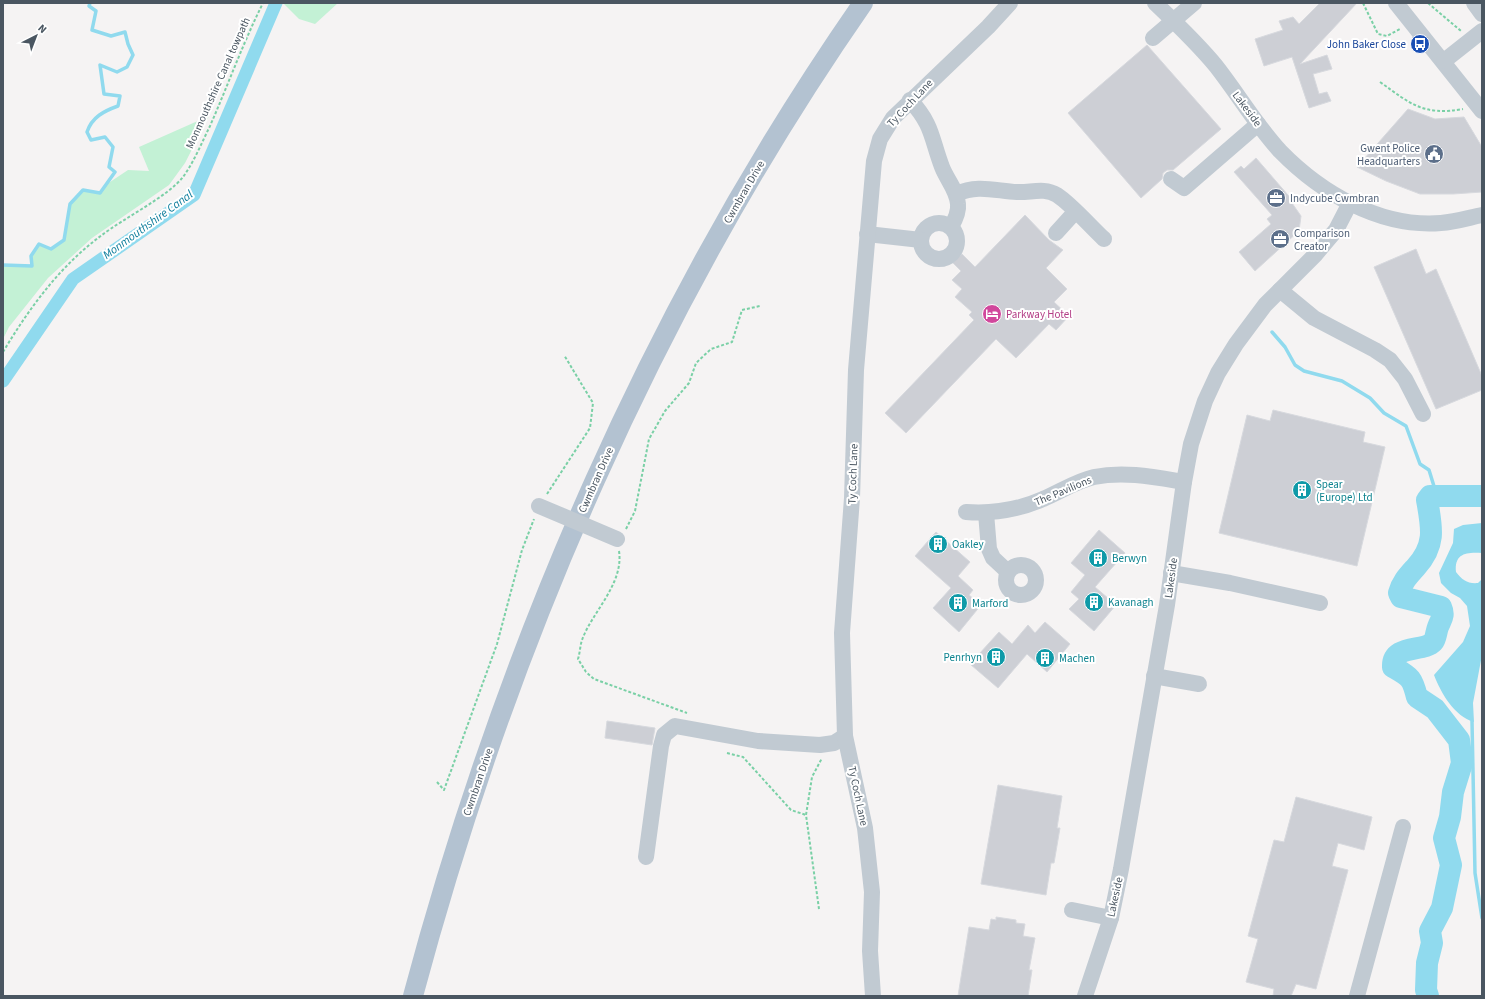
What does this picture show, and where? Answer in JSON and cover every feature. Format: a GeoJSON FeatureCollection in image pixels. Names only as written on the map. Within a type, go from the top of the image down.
{"type":"FeatureCollection","features":[{"type":"Feature","properties":{"kind":"main road","name":"Cwmbran Drive"},"geometry":{"type":"LineString","coordinates":[[413,996],[429,935],[467,812],[507,698],[572,535],[614,439],[694,281],[740,198],[825,58],[863,3]]}},
{"type":"Feature","properties":{"kind":"street","name":"Ty Coch Lane"},"geometry":{"type":"LineString","coordinates":[[873,996],[870,951],[872,892],[865,828],[839,740],[842,633],[852,498],[856,370],[874,161],[880,139],[893,118],[910,100],[988,27],[1010,3]]}},
{"type":"Feature","properties":{"kind":"street","name":"Lakeside"},"geometry":{"type":"LineString","coordinates":[[1155,3],[1216,66],[1258,124],[1280,150],[1308,176],[1329,192],[1350,203],[1384,216],[1411,221],[1439,223],[1482,215]]}},
{"type":"Feature","properties":{"kind":"street"},"geometry":{"type":"LineString","coordinates":[[1154,38],[1194,3]]}},
{"type":"Feature","properties":{"kind":"street"},"geometry":{"type":"LineString","coordinates":[[1396,3],[1480,107]]}},
{"type":"Feature","properties":{"kind":"street"},"geometry":{"type":"LineString","coordinates":[[1474,3],[1482,14]]}},
{"type":"Feature","properties":{"kind":"street"},"geometry":{"type":"LineString","coordinates":[[1444,61],[1477,35]]}},
{"type":"Feature","properties":{"kind":"street"},"geometry":{"type":"LineString","coordinates":[[910,100],[922,113],[930,128],[948,181],[957,194],[959,205],[956,217],[951,227]]}},
{"type":"Feature","properties":{"kind":"street"},"geometry":{"type":"LineString","coordinates":[[1171,179],[1184,188],[1258,124]]}},
{"type":"Feature","properties":{"kind":"street"},"geometry":{"type":"LineString","coordinates":[[957,194],[974,188],[999,189],[1018,192],[1046,191],[1056,194],[1104,239]]}},
{"type":"Feature","properties":{"kind":"street","name":"Lakeside"},"geometry":{"type":"LineString","coordinates":[[1086,996],[1111,918],[1121,869],[1171,573],[1184,482],[1191,444],[1205,401],[1218,373],[1236,344],[1280,290],[1315,255],[1336,230],[1350,203]]}},
{"type":"Feature","properties":{"kind":"street"},"geometry":{"type":"LineString","coordinates":[[1056,233],[1075,212]]}},
{"type":"Feature","properties":{"kind":"street"},"geometry":{"type":"LineString","coordinates":[[934,223],[940,223],[951,227],[955,231],[958,242],[954,253],[950,257],[942,259],[933,258],[924,251],[921,240],[925,230],[934,223]]}},
{"type":"Feature","properties":{"kind":"street"},"geometry":{"type":"LineString","coordinates":[[867,234],[921,240]]}},
{"type":"Feature","properties":{"kind":"street"},"geometry":{"type":"LineString","coordinates":[[1280,290],[1314,318],[1375,350],[1390,360],[1405,379],[1423,414]]}},
{"type":"Feature","properties":{"kind":"street","name":"The Pavilions"},"geometry":{"type":"LineString","coordinates":[[966,512],[986,514],[1008,511],[1025,506],[1093,477],[1132,474],[1184,482]]}},
{"type":"Feature","properties":{"kind":"street"},"geometry":{"type":"LineString","coordinates":[[539,506],[617,539]]}},
{"type":"Feature","properties":{"kind":"street"},"geometry":{"type":"LineString","coordinates":[[986,514],[989,549],[992,558],[1008,572]]}},
{"type":"Feature","properties":{"kind":"street"},"geometry":{"type":"LineString","coordinates":[[1171,573],[1222,582],[1320,603]]}},
{"type":"Feature","properties":{"kind":"street"},"geometry":{"type":"LineString","coordinates":[[1154,676],[1199,684]]}},
{"type":"Feature","properties":{"kind":"street"},"geometry":{"type":"LineString","coordinates":[[646,857],[661,746],[664,736],[675,726],[758,741],[820,745],[839,740]]}},
{"type":"Feature","properties":{"kind":"street"},"geometry":{"type":"LineString","coordinates":[[1357,996],[1403,827]]}},
{"type":"Feature","properties":{"kind":"street"},"geometry":{"type":"LineString","coordinates":[[1072,910],[1111,918]]}},
{"type":"Feature","properties":{"kind":"path","name":"Monmouthshire Canal towpath"},"geometry":{"type":"LineString","coordinates":[[3,352],[22,320],[48,285],[83,250],[102,234],[167,191],[184,176],[203,141],[263,3]]}},
{"type":"Feature","properties":{"kind":"path"},"geometry":{"type":"LineString","coordinates":[[1363,3],[1378,34],[1387,36],[1412,22]]}},
{"type":"Feature","properties":{"kind":"path"},"geometry":{"type":"LineString","coordinates":[[1428,3],[1477,35]]}},
{"type":"Feature","properties":{"kind":"path"},"geometry":{"type":"LineString","coordinates":[[1380,82],[1406,100],[1430,111],[1446,112],[1480,107]]}},
{"type":"Feature","properties":{"kind":"path"},"geometry":{"type":"LineString","coordinates":[[636,696],[594,679],[586,672],[578,659],[582,640],[615,578],[620,561],[617,539],[624,533],[635,511],[649,439],[665,411],[689,383],[696,363],[711,349],[732,342],[742,310],[760,306]]}},
{"type":"Feature","properties":{"kind":"path"},"geometry":{"type":"LineString","coordinates":[[437,782],[444,790],[497,644],[522,550],[539,506],[590,428],[593,403],[564,355]]}},
{"type":"Feature","properties":{"kind":"path"},"geometry":{"type":"LineString","coordinates":[[819,909],[806,815],[812,777],[824,754],[839,740]]}},
{"type":"Feature","properties":{"kind":"path"},"geometry":{"type":"LineString","coordinates":[[727,753],[743,757],[791,810],[806,815]]}},
{"type":"Feature","properties":{"kind":"green space"},"geometry":{"type":"Polygon","coordinates":[[[338,3],[315,24],[299,19],[284,4],[338,3]]]}},
{"type":"Feature","properties":{"kind":"green space"},"geometry":{"type":"Polygon","coordinates":[[[209,116],[185,163],[169,185],[92,238],[48,278],[9,327],[3,339],[3,265],[32,266],[31,256],[39,244],[51,249],[64,240],[70,204],[83,190],[100,193],[107,184],[128,170],[149,171],[139,147],[209,116]]]}},
{"type":"Feature","properties":{"kind":"water"},"geometry":{"type":"Polygon","coordinates":[[[1482,523],[1482,553],[1471,553],[1459,557],[1456,566],[1456,572],[1466,581],[1478,583],[1482,579],[1482,655],[1473,703],[1474,722],[1460,715],[1454,709],[1444,696],[1434,675],[1463,642],[1470,626],[1467,606],[1460,598],[1451,593],[1441,583],[1439,573],[1453,543],[1454,529],[1463,525],[1482,523]]]}},
{"type":"Feature","properties":{"kind":"building"},"geometry":{"type":"Polygon","coordinates":[[[1320,3],[1357,3],[1300,64],[1327,55],[1332,69],[1313,74],[1319,94],[1327,92],[1331,101],[1309,108],[1292,57],[1264,66],[1255,39],[1283,30],[1279,21],[1293,17],[1299,24],[1320,3]]]}},
{"type":"Feature","properties":{"kind":"building"},"geometry":{"type":"Polygon","coordinates":[[[1147,45],[1221,129],[1173,170],[1167,170],[1163,173],[1162,179],[1141,198],[1068,113],[1147,45]]]}},
{"type":"Feature","properties":{"kind":"building"},"geometry":{"type":"Polygon","coordinates":[[[1408,109],[1435,119],[1464,117],[1482,147],[1482,192],[1420,194],[1386,181],[1357,167],[1408,109]]]}},
{"type":"Feature","properties":{"kind":"building"},"geometry":{"type":"Polygon","coordinates":[[[1256,158],[1294,202],[1292,203],[1301,216],[1299,231],[1255,271],[1239,252],[1271,224],[1267,219],[1272,215],[1234,172],[1241,166],[1244,169],[1256,158]]]}},
{"type":"Feature","properties":{"kind":"building"},"geometry":{"type":"Polygon","coordinates":[[[1025,215],[1049,240],[1063,250],[1046,268],[1067,289],[1054,302],[1069,316],[1056,330],[1049,324],[1016,358],[996,339],[906,433],[885,413],[974,320],[969,315],[972,312],[955,297],[962,289],[952,280],[961,271],[953,263],[962,254],[975,267],[1025,215]]]}},
{"type":"Feature","properties":{"kind":"building"},"geometry":{"type":"Polygon","coordinates":[[[1416,249],[1426,274],[1436,269],[1482,376],[1482,390],[1436,409],[1374,267],[1416,249]]]}},
{"type":"Feature","properties":{"kind":"building","name":"Spear (Europe) Ltd"},"geometry":{"type":"Polygon","coordinates":[[[1273,410],[1365,432],[1363,442],[1385,447],[1357,566],[1219,533],[1247,415],[1270,421],[1273,410]]]}},
{"type":"Feature","properties":{"kind":"building"},"geometry":{"type":"Polygon","coordinates":[[[1099,530],[1125,553],[1095,587],[1116,605],[1094,631],[1069,609],[1079,599],[1071,592],[1085,575],[1071,563],[1099,530]]]}},
{"type":"Feature","properties":{"kind":"building"},"geometry":{"type":"Polygon","coordinates":[[[936,532],[970,562],[958,576],[973,590],[969,595],[981,605],[959,632],[933,608],[951,588],[915,556],[936,532]]]}},
{"type":"Feature","properties":{"kind":"building"},"geometry":{"type":"Polygon","coordinates":[[[1045,622],[1070,644],[1047,672],[1027,654],[998,688],[970,664],[999,632],[1012,644],[1028,625],[1035,633],[1045,622]]]}},
{"type":"Feature","properties":{"kind":"building"},"geometry":{"type":"Polygon","coordinates":[[[607,721],[655,728],[652,745],[605,738],[607,721]]]}},
{"type":"Feature","properties":{"kind":"building"},"geometry":{"type":"Polygon","coordinates":[[[998,785],[1062,796],[1057,828],[1060,828],[1054,863],[1051,863],[1046,895],[981,884],[998,785]]]}},
{"type":"Feature","properties":{"kind":"building"},"geometry":{"type":"Polygon","coordinates":[[[1296,797],[1372,817],[1364,850],[1338,843],[1332,866],[1348,870],[1316,989],[1296,984],[1291,996],[1273,996],[1274,989],[1246,982],[1258,939],[1248,936],[1274,840],[1284,842],[1296,797]]]}},
{"type":"Feature","properties":{"kind":"building"},"geometry":{"type":"Polygon","coordinates":[[[996,917],[1016,920],[1016,923],[1025,924],[1023,936],[1035,938],[1029,970],[1032,970],[1028,996],[958,996],[969,927],[989,930],[991,919],[996,920],[996,917]]]}},
{"type":"Feature","properties":{"kind":"waterway"},"geometry":{"type":"LineString","coordinates":[[3,265],[32,266],[31,256],[39,244],[51,249],[64,240],[70,204],[83,190],[100,193],[115,172],[109,167],[113,147],[105,137],[91,140],[87,132],[95,118],[118,106],[120,96],[104,94],[100,65],[117,72],[127,67],[133,55],[125,32],[111,36],[92,30],[96,11],[89,6],[90,3]]}},
{"type":"Feature","properties":{"kind":"waterway","name":"Monmouthshire Canal"},"geometry":{"type":"LineString","coordinates":[[3,381],[73,279],[194,195],[276,3]]}},
{"type":"Feature","properties":{"kind":"waterway"},"geometry":{"type":"LineString","coordinates":[[1272,332],[1285,347],[1295,365],[1304,371],[1342,381],[1370,398],[1384,413],[1406,426],[1420,464],[1429,470],[1437,496]]}},
{"type":"Feature","properties":{"kind":"waterway"},"geometry":{"type":"LineString","coordinates":[[1428,996],[1426,990],[1427,963],[1432,943],[1430,931],[1442,908],[1451,865],[1444,838],[1450,817],[1453,792],[1462,763],[1459,740],[1435,709],[1417,697],[1414,685],[1410,678],[1393,667],[1394,660],[1398,655],[1409,650],[1429,645],[1433,642],[1443,613],[1441,607],[1401,597],[1399,593],[1406,579],[1422,559],[1430,544],[1431,528],[1427,500],[1430,496],[1482,496]]}},
{"type":"Feature","properties":{"kind":"waterway"},"geometry":{"type":"LineString","coordinates":[[1472,721],[1475,873],[1482,918]]}},
{"type":"Feature","properties":{"kind":"place","name":"John Baker Close"},"geometry":{"type":"Point","coordinates":[1420,44]}},
{"type":"Feature","properties":{"kind":"place","name":"Gwent Police Headquarters"},"geometry":{"type":"Point","coordinates":[1434,154]}},
{"type":"Feature","properties":{"kind":"place","name":"Indycube Cwmbran"},"geometry":{"type":"Point","coordinates":[1276,198]}},
{"type":"Feature","properties":{"kind":"place","name":"Comparison Creator"},"geometry":{"type":"Point","coordinates":[1280,239]}},
{"type":"Feature","properties":{"kind":"place","name":"Parkway Hotel"},"geometry":{"type":"Point","coordinates":[992,314]}},
{"type":"Feature","properties":{"kind":"place","name":"Spear (Europe) Ltd"},"geometry":{"type":"Point","coordinates":[1302,490]}},
{"type":"Feature","properties":{"kind":"place","name":"Oakley"},"geometry":{"type":"Point","coordinates":[938,544]}},
{"type":"Feature","properties":{"kind":"place","name":"Berwyn"},"geometry":{"type":"Point","coordinates":[1098,558]}},
{"type":"Feature","properties":{"kind":"place","name":"Kavanagh"},"geometry":{"type":"Point","coordinates":[1094,602]}},
{"type":"Feature","properties":{"kind":"place","name":"Marford"},"geometry":{"type":"Point","coordinates":[958,603]}},
{"type":"Feature","properties":{"kind":"place","name":"Penrhyn"},"geometry":{"type":"Point","coordinates":[996,657]}},
{"type":"Feature","properties":{"kind":"place","name":"Machen"},"geometry":{"type":"Point","coordinates":[1045,658]}}]}
